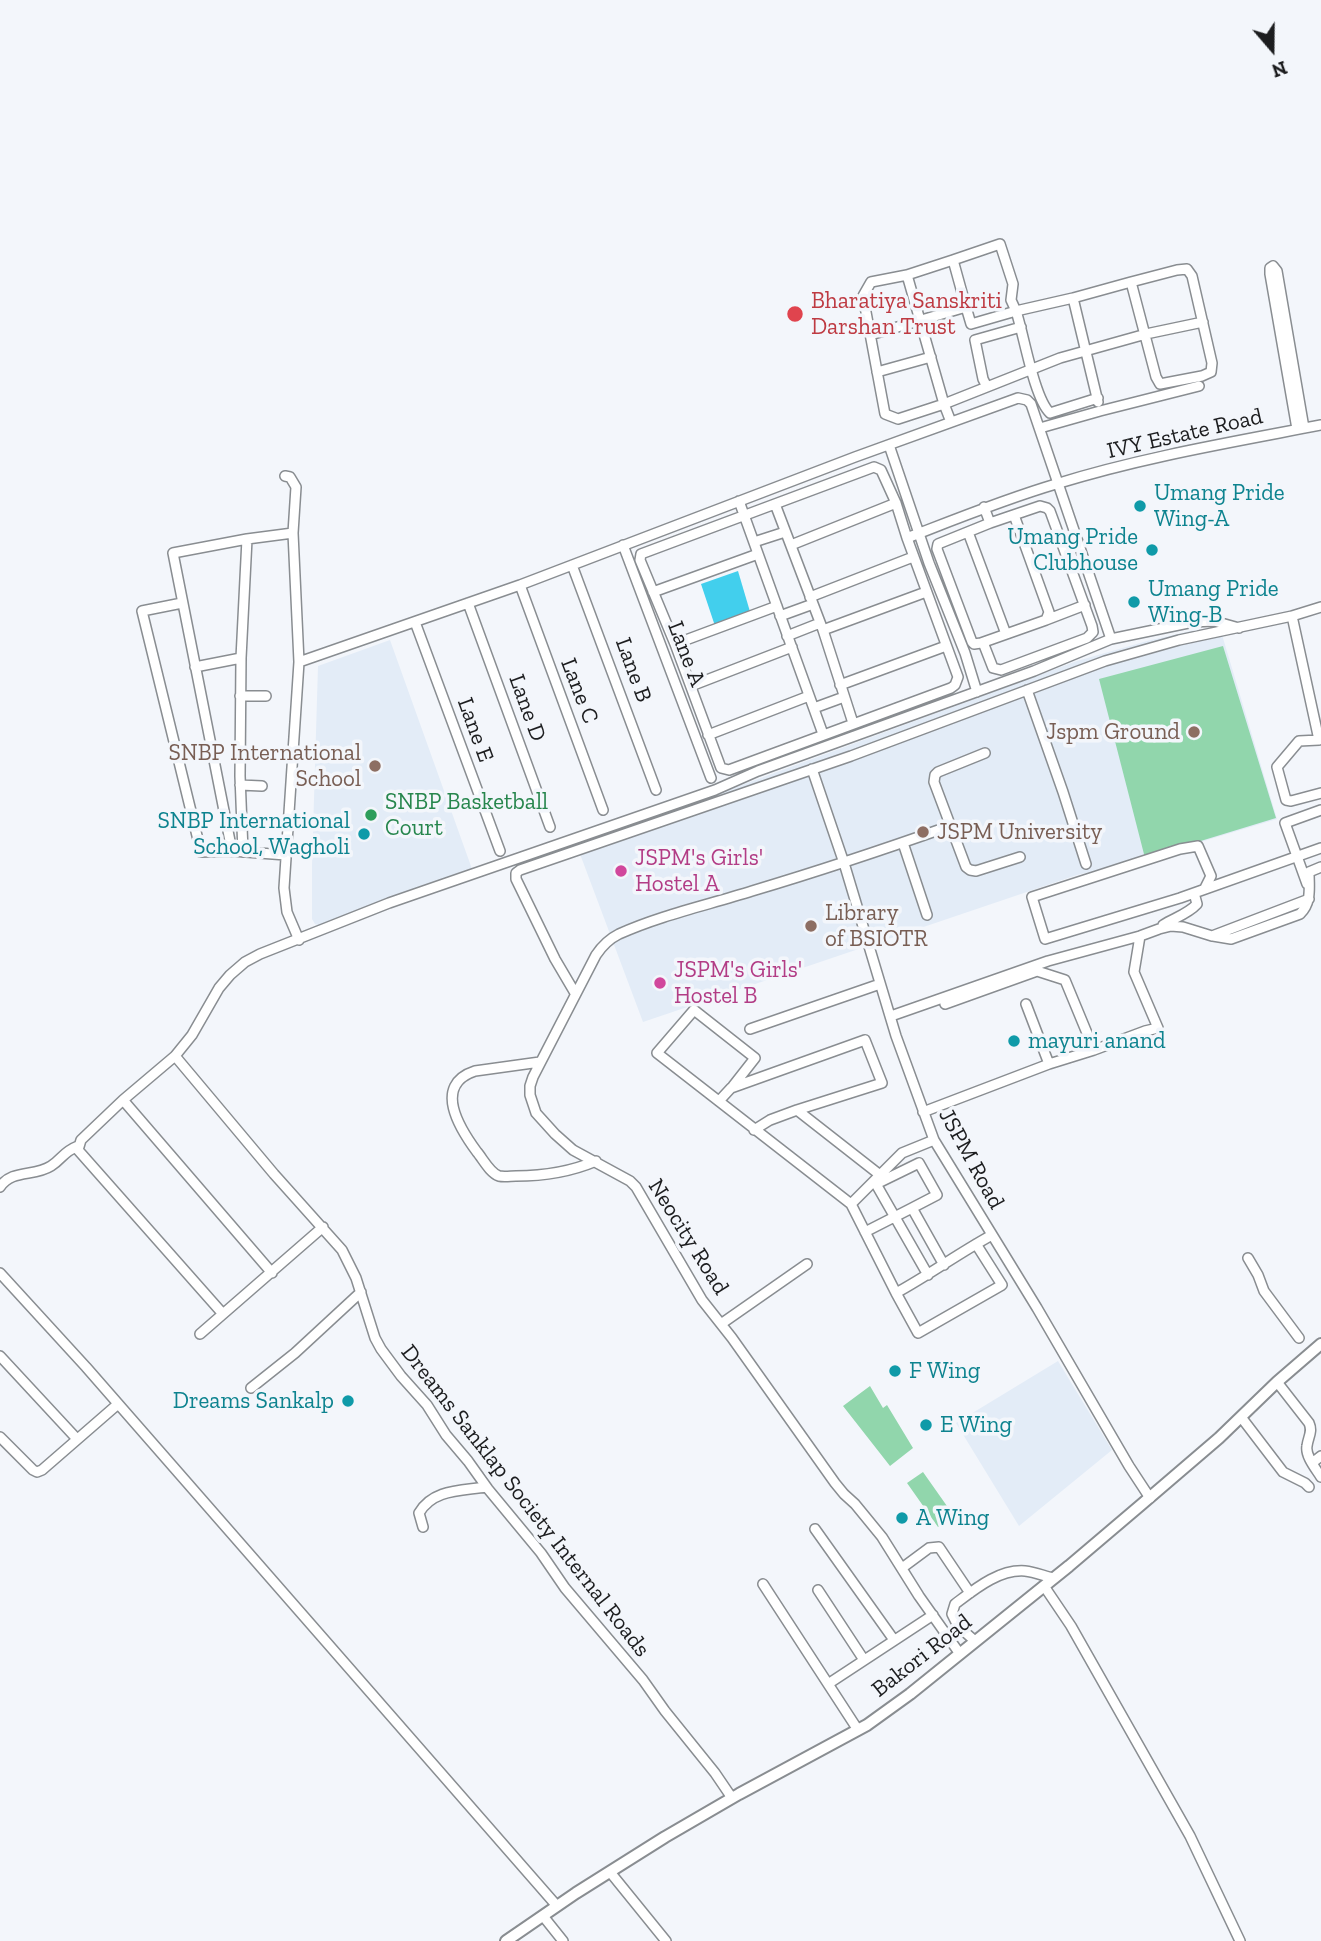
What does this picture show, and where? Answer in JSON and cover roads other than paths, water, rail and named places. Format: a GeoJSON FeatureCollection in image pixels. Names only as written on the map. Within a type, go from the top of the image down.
{"type":"FeatureCollection","features":[{"type":"Feature","properties":{"kind":"street"},"geometry":{"type":"LineString","coordinates":[[1097,398],[1049,413],[1044,408],[1031,368],[1021,327],[1011,300],[1013,284],[1000,244],[907,275],[871,282],[863,296],[885,414],[898,419],[944,404],[1031,368],[1086,350],[1203,322]]}},
{"type":"Feature","properties":{"kind":"street"},"geometry":{"type":"LineString","coordinates":[[953,260],[987,387]]}},
{"type":"Feature","properties":{"kind":"street"},"geometry":{"type":"LineString","coordinates":[[1273,266],[1276,268],[1300,429],[1270,274],[1270,268],[1273,266]]}},
{"type":"Feature","properties":{"kind":"street"},"geometry":{"type":"LineString","coordinates":[[971,324],[1016,311],[1177,270],[1187,269],[1192,276],[1203,322],[1212,363],[1211,372],[1160,384],[1131,282]]}},
{"type":"Feature","properties":{"kind":"street"},"geometry":{"type":"LineString","coordinates":[[907,275],[951,422]]}},
{"type":"Feature","properties":{"kind":"street"},"geometry":{"type":"LineString","coordinates":[[1073,298],[1100,411]]}},
{"type":"Feature","properties":{"kind":"street"},"geometry":{"type":"LineString","coordinates":[[870,335],[966,307]]}},
{"type":"Feature","properties":{"kind":"street"},"geometry":{"type":"LineString","coordinates":[[975,340],[1021,327]]}},
{"type":"Feature","properties":{"kind":"street"},"geometry":{"type":"LineString","coordinates":[[877,372],[931,357]]}},
{"type":"Feature","properties":{"kind":"street"},"geometry":{"type":"LineString","coordinates":[[1040,428],[1199,386]]}},
{"type":"Feature","properties":{"kind":"street"},"geometry":{"type":"LineString","coordinates":[[299,662],[520,585],[1017,398],[1027,400],[1031,404],[1111,639]]}},
{"type":"Feature","properties":{"kind":"street","name":"IVY Estate Road"},"geometry":{"type":"LineString","coordinates":[[907,538],[984,507],[1059,483],[1181,453],[1321,425]]}},
{"type":"Feature","properties":{"kind":"street"},"geometry":{"type":"LineString","coordinates":[[889,445],[977,692]]}},
{"type":"Feature","properties":{"kind":"street"},"geometry":{"type":"LineString","coordinates":[[874,467],[881,470],[897,503],[913,557],[958,677],[955,685],[729,770],[719,765],[675,644],[640,560],[641,554],[775,504],[874,467]]}},
{"type":"Feature","properties":{"kind":"street"},"geometry":{"type":"LineString","coordinates":[[285,476],[290,477],[296,487],[293,533],[299,662],[285,903],[299,940]]}},
{"type":"Feature","properties":{"kind":"street"},"geometry":{"type":"LineString","coordinates":[[739,501],[823,734]]}},
{"type":"Feature","properties":{"kind":"street"},"geometry":{"type":"LineString","coordinates":[[791,545],[897,503]]}},
{"type":"Feature","properties":{"kind":"street"},"geometry":{"type":"LineString","coordinates":[[775,504],[821,626],[853,723]]}},
{"type":"Feature","properties":{"kind":"street"},"geometry":{"type":"LineString","coordinates":[[981,643],[986,647],[993,668],[1001,670],[1087,638],[1093,632],[1085,605],[1050,511],[1040,506],[990,523],[938,544],[937,549],[974,644],[1085,605]]}},
{"type":"Feature","properties":{"kind":"street"},"geometry":{"type":"LineString","coordinates":[[984,507],[990,523]]}},
{"type":"Feature","properties":{"kind":"street"},"geometry":{"type":"LineString","coordinates":[[1014,515],[1049,608],[1046,620]]}},
{"type":"Feature","properties":{"kind":"street"},"geometry":{"type":"LineString","coordinates":[[754,542],[785,532]]}},
{"type":"Feature","properties":{"kind":"street"},"geometry":{"type":"LineString","coordinates":[[232,851],[173,553],[293,533]]}},
{"type":"Feature","properties":{"kind":"street"},"geometry":{"type":"LineString","coordinates":[[968,533],[1006,634]]}},
{"type":"Feature","properties":{"kind":"street"},"geometry":{"type":"LineString","coordinates":[[243,852],[240,696],[247,539]]}},
{"type":"Feature","properties":{"kind":"street","name":"Lane A"},"geometry":{"type":"LineString","coordinates":[[623,545],[711,778]]}},
{"type":"Feature","properties":{"kind":"street"},"geometry":{"type":"LineString","coordinates":[[653,592],[758,554]]}},
{"type":"Feature","properties":{"kind":"street"},"geometry":{"type":"LineString","coordinates":[[780,616],[913,557]]}},
{"type":"Feature","properties":{"kind":"street","name":"Lane B"},"geometry":{"type":"LineString","coordinates":[[572,565],[656,790]]}},
{"type":"Feature","properties":{"kind":"street","name":"Lane C"},"geometry":{"type":"LineString","coordinates":[[520,585],[603,810]]}},
{"type":"Feature","properties":{"kind":"street"},"geometry":{"type":"LineString","coordinates":[[787,636],[926,592]]}},
{"type":"Feature","properties":{"kind":"street"},"geometry":{"type":"LineString","coordinates":[[183,603],[142,611],[201,852],[286,855]]}},
{"type":"Feature","properties":{"kind":"street","name":"Lane D"},"geometry":{"type":"LineString","coordinates":[[468,603],[550,827]]}},
{"type":"Feature","properties":{"kind":"street"},"geometry":{"type":"LineString","coordinates":[[675,644],[777,606]]}},
{"type":"Feature","properties":{"kind":"street"},"geometry":{"type":"LineString","coordinates":[[575,993],[516,880],[516,873],[520,870],[812,769],[1135,652],[1321,607]]}},
{"type":"Feature","properties":{"kind":"street"},"geometry":{"type":"LineString","coordinates":[[936,620],[949,614]]}},
{"type":"Feature","properties":{"kind":"street"},"geometry":{"type":"LineString","coordinates":[[1292,616],[1320,740],[1299,741],[1277,767],[1286,800],[1291,802],[1321,793]]}},
{"type":"Feature","properties":{"kind":"street"},"geometry":{"type":"LineString","coordinates":[[223,1314],[78,1150],[78,1146],[80,1140],[123,1100],[175,1056],[192,1035],[219,988],[237,968],[260,954],[389,903],[715,790],[758,771],[1034,671],[1111,639],[1193,622],[1214,621],[1238,628]]}},
{"type":"Feature","properties":{"kind":"street","name":"Lane E"},"geometry":{"type":"LineString","coordinates":[[415,622],[500,851]]}},
{"type":"Feature","properties":{"kind":"street"},"geometry":{"type":"LineString","coordinates":[[840,685],[946,646]]}},
{"type":"Feature","properties":{"kind":"street"},"geometry":{"type":"LineString","coordinates":[[691,686],[792,647]]}},
{"type":"Feature","properties":{"kind":"street"},"geometry":{"type":"LineString","coordinates":[[195,667],[241,658]]}},
{"type":"Feature","properties":{"kind":"street"},"geometry":{"type":"LineString","coordinates":[[1027,690],[1086,864]]}},
{"type":"Feature","properties":{"kind":"street"},"geometry":{"type":"LineString","coordinates":[[240,696],[266,696]]}},
{"type":"Feature","properties":{"kind":"street"},"geometry":{"type":"LineString","coordinates":[[708,735],[809,696]]}},
{"type":"Feature","properties":{"kind":"street"},"geometry":{"type":"LineString","coordinates":[[814,708],[844,697]]}},
{"type":"Feature","properties":{"kind":"street"},"geometry":{"type":"LineString","coordinates":[[839,728],[844,741]]}},
{"type":"Feature","properties":{"kind":"street"},"geometry":{"type":"LineString","coordinates":[[985,753],[938,772],[934,782],[966,867],[976,871],[1020,858]]}},
{"type":"Feature","properties":{"kind":"street","name":"JSPM Road"},"geometry":{"type":"LineString","coordinates":[[812,769],[844,863],[880,984],[934,1140],[1150,1498]]}},
{"type":"Feature","properties":{"kind":"street"},"geometry":{"type":"LineString","coordinates":[[240,785],[262,786]]}},
{"type":"Feature","properties":{"kind":"street"},"geometry":{"type":"LineString","coordinates":[[1309,894],[1284,823],[1321,810]]}},
{"type":"Feature","properties":{"kind":"street","name":"Neocity Road"},"geometry":{"type":"LineString","coordinates":[[950,826],[844,863],[675,914],[620,934],[601,947],[575,993],[530,1086],[536,1113],[555,1134],[573,1150],[596,1161],[636,1187],[702,1300],[835,1483],[876,1530],[960,1654]]}},
{"type":"Feature","properties":{"kind":"street"},"geometry":{"type":"LineString","coordinates":[[903,843],[927,915]]}},
{"type":"Feature","properties":{"kind":"street"},"geometry":{"type":"LineString","coordinates":[[1205,888],[1211,876],[1198,846],[1180,849],[1032,897],[1045,939],[1194,893],[1321,848]]}},
{"type":"Feature","properties":{"kind":"street"},"geometry":{"type":"LineString","coordinates":[[1309,894],[1309,872],[1321,867]]}},
{"type":"Feature","properties":{"kind":"street"},"geometry":{"type":"LineString","coordinates":[[1159,929],[1194,908],[1197,904],[1194,893]]}},
{"type":"Feature","properties":{"kind":"street"},"geometry":{"type":"LineString","coordinates":[[891,1016],[1048,961],[1171,926],[1212,936],[1309,894]]}},
{"type":"Feature","properties":{"kind":"street"},"geometry":{"type":"LineString","coordinates":[[923,1112],[1049,1064],[1158,1028],[1134,972],[1140,936]]}},
{"type":"Feature","properties":{"kind":"street"},"geometry":{"type":"LineString","coordinates":[[945,1004],[1037,971],[1065,980],[1094,1050]]}},
{"type":"Feature","properties":{"kind":"street"},"geometry":{"type":"LineString","coordinates":[[750,1028],[880,984]]}},
{"type":"Feature","properties":{"kind":"street"},"geometry":{"type":"LineString","coordinates":[[1026,1003],[1049,1064]]}},
{"type":"Feature","properties":{"kind":"street"},"geometry":{"type":"LineString","coordinates":[[719,1101],[755,1059],[694,1010],[657,1053],[851,1204],[918,1333],[1002,1285],[976,1244]]}},
{"type":"Feature","properties":{"kind":"street"},"geometry":{"type":"LineString","coordinates":[[731,1088],[865,1040],[882,1083],[769,1120],[754,1130]]}},
{"type":"Feature","properties":{"kind":"street","name":"Dreams Sanklap Society Internal Roads"},"geometry":{"type":"LineString","coordinates":[[175,1056],[282,1184],[342,1250],[361,1292],[381,1349],[486,1487],[541,1553],[565,1588],[643,1680],[732,1798]]}},
{"type":"Feature","properties":{"kind":"street"},"geometry":{"type":"LineString","coordinates":[[540,1062],[468,1074],[461,1079],[453,1091],[458,1125],[491,1170],[500,1176],[564,1172],[596,1161]]}},
{"type":"Feature","properties":{"kind":"street"},"geometry":{"type":"LineString","coordinates":[[123,1100],[272,1273]]}},
{"type":"Feature","properties":{"kind":"street"},"geometry":{"type":"LineString","coordinates":[[797,1110],[877,1180],[928,1275]]}},
{"type":"Feature","properties":{"kind":"street"},"geometry":{"type":"LineString","coordinates":[[851,1204],[902,1153],[934,1140]]}},
{"type":"Feature","properties":{"kind":"street"},"geometry":{"type":"LineString","coordinates":[[0,1188],[8,1178],[47,1168],[68,1150],[78,1146]]}},
{"type":"Feature","properties":{"kind":"street"},"geometry":{"type":"LineString","coordinates":[[864,1232],[937,1195],[919,1163],[877,1180]]}},
{"type":"Feature","properties":{"kind":"street"},"geometry":{"type":"LineString","coordinates":[[912,1208],[944,1265]]}},
{"type":"Feature","properties":{"kind":"street"},"geometry":{"type":"LineString","coordinates":[[200,1334],[323,1227]]}},
{"type":"Feature","properties":{"kind":"street"},"geometry":{"type":"LineString","coordinates":[[896,1293],[992,1235]]}},
{"type":"Feature","properties":{"kind":"street"},"geometry":{"type":"LineString","coordinates":[[1248,1258],[1264,1291],[1299,1338]]}},
{"type":"Feature","properties":{"kind":"street"},"geometry":{"type":"LineString","coordinates":[[721,1324],[807,1264]]}},
{"type":"Feature","properties":{"kind":"street"},"geometry":{"type":"LineString","coordinates":[[0,1273],[557,1906]]}},
{"type":"Feature","properties":{"kind":"street"},"geometry":{"type":"LineString","coordinates":[[251,1388],[295,1353],[361,1292]]}},
{"type":"Feature","properties":{"kind":"street","name":"Bakori Road"},"geometry":{"type":"LineString","coordinates":[[506,1941],[610,1871],[732,1798],[858,1730],[910,1694],[1150,1498],[1321,1344]]}},
{"type":"Feature","properties":{"kind":"street"},"geometry":{"type":"LineString","coordinates":[[0,1356],[77,1439]]}},
{"type":"Feature","properties":{"kind":"street"},"geometry":{"type":"LineString","coordinates":[[1277,1382],[1309,1423],[1311,1429],[1307,1453],[1321,1477]]}},
{"type":"Feature","properties":{"kind":"street"},"geometry":{"type":"LineString","coordinates":[[0,1437],[37,1472],[118,1404]]}},
{"type":"Feature","properties":{"kind":"street"},"geometry":{"type":"LineString","coordinates":[[1241,1417],[1283,1472],[1309,1487]]}},
{"type":"Feature","properties":{"kind":"street"},"geometry":{"type":"LineString","coordinates":[[1312,1463],[1321,1456]]}},
{"type":"Feature","properties":{"kind":"street"},"geometry":{"type":"LineString","coordinates":[[423,1527],[419,1513],[425,1504],[437,1495],[486,1487]]}},
{"type":"Feature","properties":{"kind":"street"},"geometry":{"type":"LineString","coordinates":[[815,1529],[894,1640]]}},
{"type":"Feature","properties":{"kind":"street"},"geometry":{"type":"LineString","coordinates":[[902,1568],[929,1548],[939,1547],[970,1593]]}},
{"type":"Feature","properties":{"kind":"street"},"geometry":{"type":"LineString","coordinates":[[975,1641],[958,1626],[952,1614],[955,1604],[998,1576],[1012,1572],[1027,1572],[1053,1578]]}},
{"type":"Feature","properties":{"kind":"street"},"geometry":{"type":"LineString","coordinates":[[763,1584],[858,1730]]}},
{"type":"Feature","properties":{"kind":"street"},"geometry":{"type":"LineString","coordinates":[[1044,1586],[1071,1626],[1190,1836],[1240,1941]]}},
{"type":"Feature","properties":{"kind":"street"},"geometry":{"type":"LineString","coordinates":[[818,1590],[864,1660]]}},
{"type":"Feature","properties":{"kind":"street"},"geometry":{"type":"LineString","coordinates":[[828,1684],[933,1615]]}},
{"type":"Feature","properties":{"kind":"street"},"geometry":{"type":"LineString","coordinates":[[610,1871],[666,1941]]}},
{"type":"Feature","properties":{"kind":"street"},"geometry":{"type":"LineString","coordinates":[[541,1917],[555,1941]]}},
{"type":"Feature","properties":{"kind":"street"},"geometry":{"type":"LineString","coordinates":[[541,1917],[563,1941]]}},
{"type":"Feature","properties":{"kind":"water"},"geometry":{"type":"Polygon","coordinates":[[[738,571],[751,615],[716,629],[701,584],[738,571]]]}},
{"type":"Feature","properties":{"kind":"place","name":"Bharatiya Sanskriti Darshan Trust"},"geometry":{"type":"Point","coordinates":[795,314]}},
{"type":"Feature","properties":{"kind":"place","name":"Umang Pride Wing-A"},"geometry":{"type":"Point","coordinates":[1140,506]}},
{"type":"Feature","properties":{"kind":"place","name":"Umang Pride Clubhouse"},"geometry":{"type":"Point","coordinates":[1152,550]}},
{"type":"Feature","properties":{"kind":"place","name":"Umang Pride Wing-B"},"geometry":{"type":"Point","coordinates":[1134,602]}},
{"type":"Feature","properties":{"kind":"place","name":"Jspm Ground"},"geometry":{"type":"Point","coordinates":[1194,732]}},
{"type":"Feature","properties":{"kind":"place","name":"SNBP International School"},"geometry":{"type":"Point","coordinates":[375,766]}},
{"type":"Feature","properties":{"kind":"place","name":"SNBP Basketball Court"},"geometry":{"type":"Point","coordinates":[371,815]}},
{"type":"Feature","properties":{"kind":"place","name":"JSPM University"},"geometry":{"type":"Point","coordinates":[923,832]}},
{"type":"Feature","properties":{"kind":"place","name":"SNBP International School, Wagholi"},"geometry":{"type":"Point","coordinates":[364,834]}},
{"type":"Feature","properties":{"kind":"place","name":"JSPM's Girls' Hostel A"},"geometry":{"type":"Point","coordinates":[621,871]}},
{"type":"Feature","properties":{"kind":"place","name":"Library of BSIOTR"},"geometry":{"type":"Point","coordinates":[811,926]}},
{"type":"Feature","properties":{"kind":"place","name":"JSPM's Girls' Hostel B"},"geometry":{"type":"Point","coordinates":[660,983]}},
{"type":"Feature","properties":{"kind":"place","name":"mayuri anand"},"geometry":{"type":"Point","coordinates":[1014,1041]}},
{"type":"Feature","properties":{"kind":"place","name":"F Wing"},"geometry":{"type":"Point","coordinates":[895,1371]}},
{"type":"Feature","properties":{"kind":"place","name":"Dreams Sankalp"},"geometry":{"type":"Point","coordinates":[348,1401]}},
{"type":"Feature","properties":{"kind":"place","name":"E Wing"},"geometry":{"type":"Point","coordinates":[926,1425]}},
{"type":"Feature","properties":{"kind":"place","name":"A Wing"},"geometry":{"type":"Point","coordinates":[902,1518]}}]}
